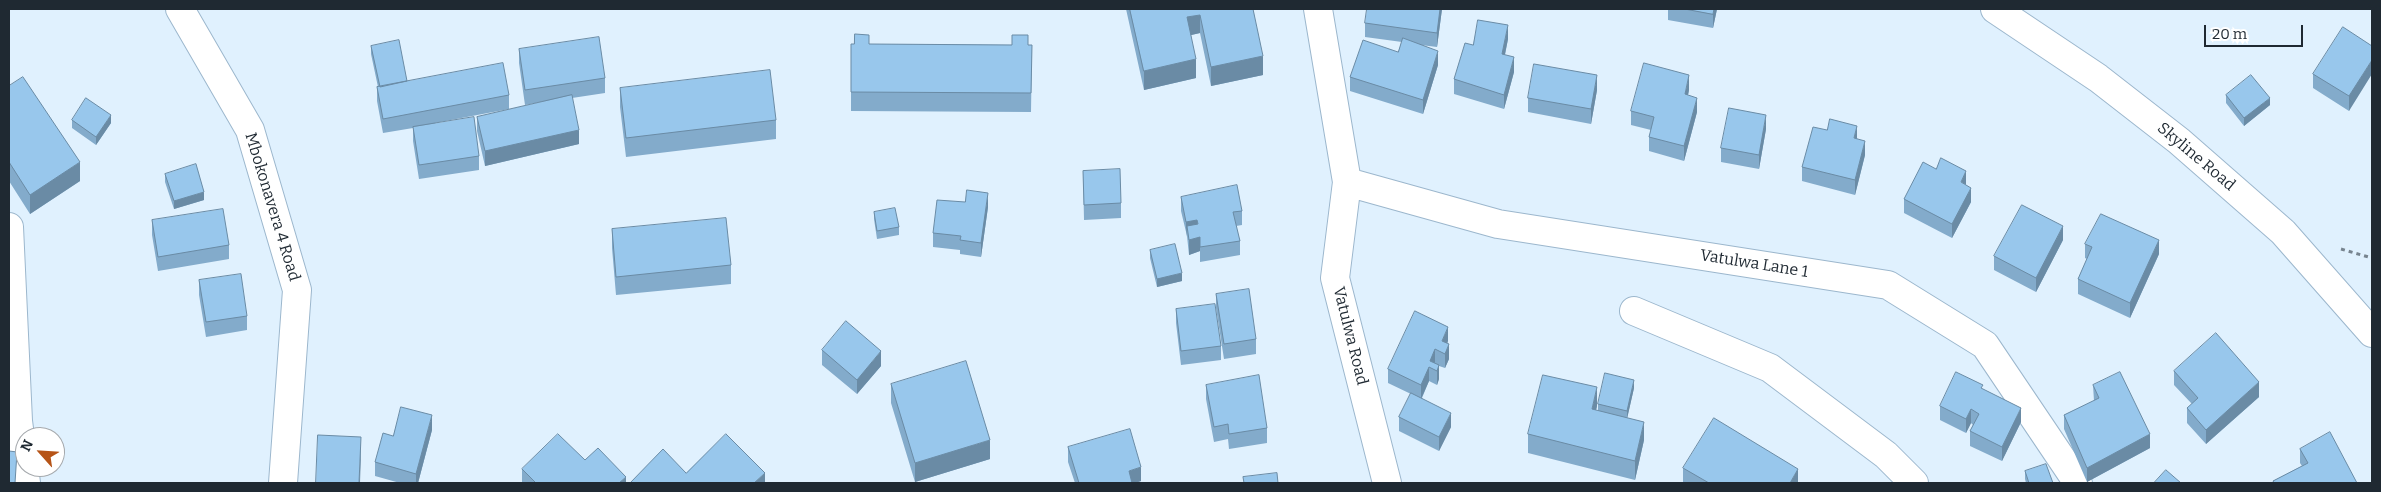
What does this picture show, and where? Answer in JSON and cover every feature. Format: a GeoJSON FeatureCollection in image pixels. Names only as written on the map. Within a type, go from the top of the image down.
{"type":"FeatureCollection","features":[{"type":"Feature","properties":{"kind":"street","name":"Mbokonavera 4 Road"},"geometry":{"type":"LineString","coordinates":[[180,9],[250,130],[297,290],[283,483]]}},
{"type":"Feature","properties":{"kind":"street","name":"Vatulwa Road"},"geometry":{"type":"LineString","coordinates":[[1318,9],[1348,182],[1336,278],[1387,483]]}},
{"type":"Feature","properties":{"kind":"street","name":"Skyline Road"},"geometry":{"type":"LineString","coordinates":[[1995,9],[2098,78],[2179,141],[2283,232],[2372,333]]}},
{"type":"Feature","properties":{"kind":"street","name":"Vatulwa Lane 1"},"geometry":{"type":"LineString","coordinates":[[1348,182],[1498,224],[1888,285],[1985,345],[2078,483]]}},
{"type":"Feature","properties":{"kind":"street"},"geometry":{"type":"LineString","coordinates":[[9,227],[18,421],[26,483]]}},
{"type":"Feature","properties":{"kind":"street"},"geometry":{"type":"LineString","coordinates":[[1634,311],[1770,368],[1886,455],[1914,483]]}},
{"type":"Feature","properties":{"kind":"building"},"geometry":{"type":"Polygon","coordinates":[[[1130,9],[1253,9],[1263,56],[1211,67],[1200,15],[1187,17],[1196,59],[1144,71],[1130,9]]]}},
{"type":"Feature","properties":{"kind":"building"},"geometry":{"type":"Polygon","coordinates":[[[1367,9],[1440,9],[1437,33],[1365,23],[1367,9]]]}},
{"type":"Feature","properties":{"kind":"building"},"geometry":{"type":"Polygon","coordinates":[[[1685,9],[1714,9],[1713,14],[1685,9]]]}},
{"type":"Feature","properties":{"kind":"building"},"geometry":{"type":"Polygon","coordinates":[[[1478,20],[1508,25],[1502,54],[1514,57],[1504,95],[1454,79],[1465,43],[1473,45],[1478,20]]]}},
{"type":"Feature","properties":{"kind":"building"},"geometry":{"type":"Polygon","coordinates":[[[2343,27],[2372,46],[2372,60],[2349,96],[2313,74],[2343,27]]]}},
{"type":"Feature","properties":{"kind":"building"},"geometry":{"type":"Polygon","coordinates":[[[855,34],[869,35],[869,44],[1012,45],[1012,35],[1028,35],[1028,45],[1032,45],[1031,93],[851,92],[851,44],[854,44],[855,34]]]}},
{"type":"Feature","properties":{"kind":"building"},"geometry":{"type":"Polygon","coordinates":[[[599,37],[605,78],[525,90],[519,49],[599,37]]]}},
{"type":"Feature","properties":{"kind":"building"},"geometry":{"type":"Polygon","coordinates":[[[1403,38],[1438,51],[1423,100],[1350,77],[1363,40],[1398,52],[1403,38]]]}},
{"type":"Feature","properties":{"kind":"building"},"geometry":{"type":"Polygon","coordinates":[[[399,40],[407,81],[380,87],[371,46],[399,40]]]}},
{"type":"Feature","properties":{"kind":"building"},"geometry":{"type":"Polygon","coordinates":[[[503,63],[509,95],[383,119],[377,87],[503,63]]]}},
{"type":"Feature","properties":{"kind":"building"},"geometry":{"type":"Polygon","coordinates":[[[1644,63],[1689,75],[1685,94],[1697,98],[1684,146],[1649,137],[1654,117],[1631,111],[1644,63]]]}},
{"type":"Feature","properties":{"kind":"building"},"geometry":{"type":"Polygon","coordinates":[[[1534,64],[1597,75],[1591,109],[1528,98],[1534,64]]]}},
{"type":"Feature","properties":{"kind":"building"},"geometry":{"type":"Polygon","coordinates":[[[770,70],[776,120],[626,138],[620,88],[770,70]]]}},
{"type":"Feature","properties":{"kind":"building"},"geometry":{"type":"Polygon","coordinates":[[[2251,75],[2270,98],[2244,118],[2226,95],[2251,75]]]}},
{"type":"Feature","properties":{"kind":"building"},"geometry":{"type":"Polygon","coordinates":[[[23,77],[80,162],[30,195],[9,162],[9,86],[23,77]]]}},
{"type":"Feature","properties":{"kind":"building"},"geometry":{"type":"Polygon","coordinates":[[[572,95],[579,130],[485,151],[477,117],[572,95]]]}},
{"type":"Feature","properties":{"kind":"building"},"geometry":{"type":"Polygon","coordinates":[[[86,98],[111,115],[96,137],[72,120],[86,98]]]}},
{"type":"Feature","properties":{"kind":"building"},"geometry":{"type":"Polygon","coordinates":[[[1729,108],[1766,115],[1759,155],[1721,148],[1729,108]]]}},
{"type":"Feature","properties":{"kind":"building"},"geometry":{"type":"Polygon","coordinates":[[[474,117],[479,156],[419,165],[413,127],[474,117]]]}},
{"type":"Feature","properties":{"kind":"building"},"geometry":{"type":"Polygon","coordinates":[[[1830,119],[1857,126],[1854,138],[1865,141],[1855,180],[1802,167],[1813,127],[1827,130],[1830,119]]]}},
{"type":"Feature","properties":{"kind":"building"},"geometry":{"type":"Polygon","coordinates":[[[1941,158],[1966,171],[1961,182],[1971,188],[1952,224],[1904,199],[1923,162],[1936,169],[1941,158]]]}},
{"type":"Feature","properties":{"kind":"building"},"geometry":{"type":"Polygon","coordinates":[[[196,164],[204,192],[174,201],[165,174],[196,164]]]}},
{"type":"Feature","properties":{"kind":"building"},"geometry":{"type":"Polygon","coordinates":[[[1120,169],[1121,203],[1084,205],[1083,171],[1120,169]]]}},
{"type":"Feature","properties":{"kind":"building"},"geometry":{"type":"Polygon","coordinates":[[[1237,185],[1242,211],[1233,212],[1240,241],[1200,247],[1200,237],[1189,240],[1187,226],[1198,224],[1197,220],[1186,222],[1181,197],[1237,185]]]}},
{"type":"Feature","properties":{"kind":"building"},"geometry":{"type":"Polygon","coordinates":[[[967,190],[988,193],[981,243],[960,240],[961,236],[933,233],[937,200],[965,202],[967,190]]]}},
{"type":"Feature","properties":{"kind":"building"},"geometry":{"type":"Polygon","coordinates":[[[2022,205],[2063,226],[2036,278],[1994,256],[2022,205]]]}},
{"type":"Feature","properties":{"kind":"building"},"geometry":{"type":"Polygon","coordinates":[[[895,208],[899,227],[877,231],[874,212],[895,208]]]}},
{"type":"Feature","properties":{"kind":"building"},"geometry":{"type":"Polygon","coordinates":[[[223,209],[229,245],[158,257],[152,220],[223,209]]]}},
{"type":"Feature","properties":{"kind":"building"},"geometry":{"type":"Polygon","coordinates":[[[2101,214],[2159,240],[2130,303],[2078,279],[2092,247],[2085,244],[2101,214]]]}},
{"type":"Feature","properties":{"kind":"building"},"geometry":{"type":"Polygon","coordinates":[[[726,218],[731,265],[616,277],[612,229],[726,218]]]}},
{"type":"Feature","properties":{"kind":"building"},"geometry":{"type":"Polygon","coordinates":[[[1175,244],[1182,273],[1157,279],[1150,250],[1175,244]]]}},
{"type":"Feature","properties":{"kind":"building"},"geometry":{"type":"Polygon","coordinates":[[[241,274],[247,316],[206,322],[199,280],[241,274]]]}},
{"type":"Feature","properties":{"kind":"building"},"geometry":{"type":"Polygon","coordinates":[[[1249,289],[1256,339],[1224,344],[1216,294],[1249,289]]]}},
{"type":"Feature","properties":{"kind":"building"},"geometry":{"type":"Polygon","coordinates":[[[1215,304],[1221,346],[1181,351],[1176,309],[1215,304]]]}},
{"type":"Feature","properties":{"kind":"building"},"geometry":{"type":"Polygon","coordinates":[[[1415,311],[1448,327],[1442,341],[1449,344],[1445,354],[1435,349],[1430,361],[1439,365],[1437,371],[1429,367],[1421,385],[1388,369],[1415,311]]]}},
{"type":"Feature","properties":{"kind":"building"},"geometry":{"type":"Polygon","coordinates":[[[846,321],[881,351],[857,380],[822,350],[846,321]]]}},
{"type":"Feature","properties":{"kind":"building"},"geometry":{"type":"Polygon","coordinates":[[[2216,333],[2259,382],[2206,430],[2187,408],[2198,398],[2174,371],[2216,333]]]}},
{"type":"Feature","properties":{"kind":"building"},"geometry":{"type":"Polygon","coordinates":[[[966,361],[990,440],[915,463],[891,384],[966,361]]]}},
{"type":"Feature","properties":{"kind":"building"},"geometry":{"type":"Polygon","coordinates":[[[1956,372],[1983,385],[1981,388],[2021,408],[2002,447],[1970,431],[1979,414],[1971,409],[1966,419],[1940,406],[1956,372]]]}},
{"type":"Feature","properties":{"kind":"building"},"geometry":{"type":"Polygon","coordinates":[[[2120,372],[2150,434],[2087,468],[2064,415],[2099,398],[2093,385],[2120,372]]]}},
{"type":"Feature","properties":{"kind":"building"},"geometry":{"type":"Polygon","coordinates":[[[1605,373],[1634,380],[1627,411],[1598,404],[1605,373]]]}},
{"type":"Feature","properties":{"kind":"building"},"geometry":{"type":"Polygon","coordinates":[[[1259,375],[1267,428],[1229,434],[1228,424],[1214,427],[1206,385],[1259,375]]]}},
{"type":"Feature","properties":{"kind":"building"},"geometry":{"type":"Polygon","coordinates":[[[1543,375],[1597,387],[1592,409],[1644,422],[1635,461],[1528,434],[1543,375]]]}},
{"type":"Feature","properties":{"kind":"building"},"geometry":{"type":"Polygon","coordinates":[[[1411,393],[1451,413],[1439,437],[1399,417],[1411,393]]]}},
{"type":"Feature","properties":{"kind":"building"},"geometry":{"type":"Polygon","coordinates":[[[401,407],[432,415],[416,474],[375,462],[383,433],[393,436],[401,407]]]}},
{"type":"Feature","properties":{"kind":"building"},"geometry":{"type":"Polygon","coordinates":[[[1714,418],[1798,469],[1790,483],[1709,483],[1683,468],[1714,418]]]}},
{"type":"Feature","properties":{"kind":"building"},"geometry":{"type":"Polygon","coordinates":[[[1130,429],[1141,467],[1129,471],[1132,483],[1079,483],[1068,447],[1130,429]]]}},
{"type":"Feature","properties":{"kind":"building"},"geometry":{"type":"Polygon","coordinates":[[[2330,432],[2357,483],[2274,483],[2273,481],[2308,463],[2300,449],[2330,432]]]}},
{"type":"Feature","properties":{"kind":"building"},"geometry":{"type":"Polygon","coordinates":[[[558,434],[585,460],[598,448],[626,477],[619,483],[536,483],[522,469],[558,434]]]}},
{"type":"Feature","properties":{"kind":"building"},"geometry":{"type":"Polygon","coordinates":[[[726,434],[765,473],[754,483],[630,483],[663,449],[686,473],[726,434]]]}},
{"type":"Feature","properties":{"kind":"building"},"geometry":{"type":"Polygon","coordinates":[[[318,435],[361,437],[359,483],[316,483],[318,435]]]}},
{"type":"Feature","properties":{"kind":"building"},"geometry":{"type":"Polygon","coordinates":[[[9,451],[15,452],[15,477],[15,483],[9,483],[9,451]]]}},
{"type":"Feature","properties":{"kind":"building"},"geometry":{"type":"Polygon","coordinates":[[[2046,464],[2053,483],[2029,483],[2025,471],[2046,464]]]}},
{"type":"Feature","properties":{"kind":"building"},"geometry":{"type":"Polygon","coordinates":[[[2166,470],[2181,483],[2154,483],[2166,470]]]}},
{"type":"Feature","properties":{"kind":"building"},"geometry":{"type":"Polygon","coordinates":[[[1277,473],[1278,483],[1244,483],[1243,477],[1277,473]]]}}]}
